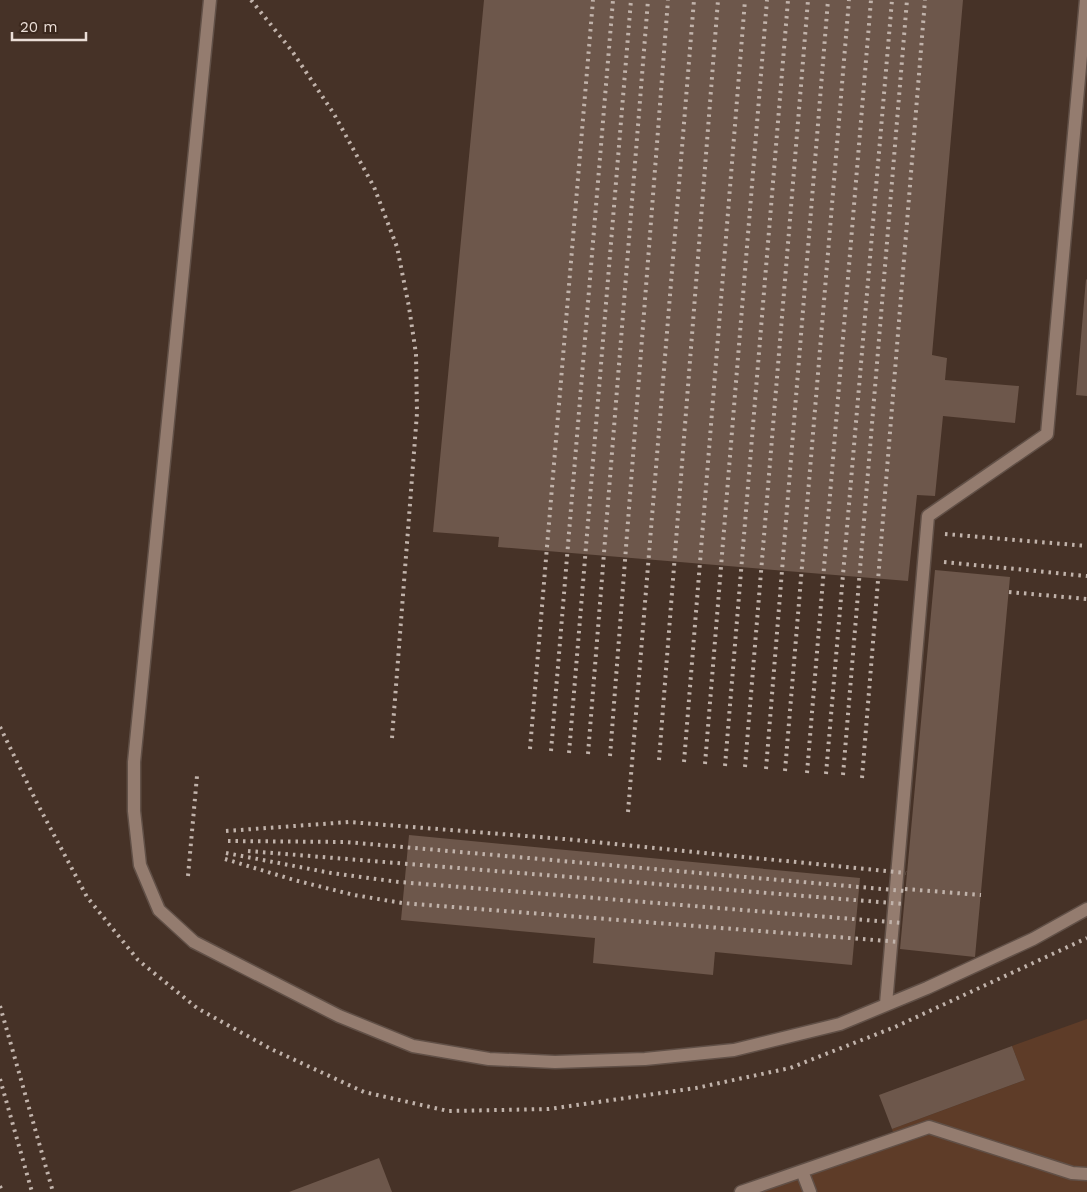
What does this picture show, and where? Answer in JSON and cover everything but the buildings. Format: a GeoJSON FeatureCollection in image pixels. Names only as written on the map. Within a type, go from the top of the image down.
{"type":"FeatureCollection","features":[{"type":"Feature","properties":{"kind":"lane"},"geometry":{"type":"LineString","coordinates":[[210,0],[134,762],[134,811],[140,866],[160,910],[194,942],[339,1016],[413,1046],[489,1059],[555,1062],[645,1059],[734,1050],[840,1024],[927,988],[1034,939],[1087,909]]}},
{"type":"Feature","properties":{"kind":"lane"},"geometry":{"type":"LineString","coordinates":[[886,1004],[928,516],[1047,434],[1086,0]]}},
{"type":"Feature","properties":{"kind":"lane"},"geometry":{"type":"LineString","coordinates":[[741,1192],[929,1127],[1072,1173],[1087,1174]]}},
{"type":"Feature","properties":{"kind":"lane"},"geometry":{"type":"LineString","coordinates":[[802,1171],[810,1192]]}},
{"type":"Feature","properties":{"kind":"shaded area"},"geometry":{"type":"Polygon","coordinates":[[[1087,1019],[1087,1192],[741,1192],[895,1138],[892,1129],[1025,1080],[1012,1046],[1087,1019]]]}},
{"type":"Feature","properties":{"kind":"railway"},"geometry":{"type":"LineString","coordinates":[[251,0],[292,51],[334,114],[374,187],[397,247],[409,307],[416,354],[417,413],[392,738]]}},
{"type":"Feature","properties":{"kind":"railway"},"geometry":{"type":"LineString","coordinates":[[530,749],[593,0]]}},
{"type":"Feature","properties":{"kind":"railway"},"geometry":{"type":"LineString","coordinates":[[551,751],[613,0]]}},
{"type":"Feature","properties":{"kind":"railway"},"geometry":{"type":"LineString","coordinates":[[569,753],[631,0]]}},
{"type":"Feature","properties":{"kind":"railway"},"geometry":{"type":"LineString","coordinates":[[588,754],[648,0]]}},
{"type":"Feature","properties":{"kind":"railway"},"geometry":{"type":"LineString","coordinates":[[610,756],[668,0]]}},
{"type":"Feature","properties":{"kind":"railway"},"geometry":{"type":"LineString","coordinates":[[628,812],[694,0]]}},
{"type":"Feature","properties":{"kind":"railway"},"geometry":{"type":"LineString","coordinates":[[659,760],[718,0]]}},
{"type":"Feature","properties":{"kind":"railway"},"geometry":{"type":"LineString","coordinates":[[684,762],[745,0]]}},
{"type":"Feature","properties":{"kind":"railway"},"geometry":{"type":"LineString","coordinates":[[705,764],[767,0]]}},
{"type":"Feature","properties":{"kind":"railway"},"geometry":{"type":"LineString","coordinates":[[725,766],[788,0]]}},
{"type":"Feature","properties":{"kind":"railway"},"geometry":{"type":"LineString","coordinates":[[745,767],[808,0]]}},
{"type":"Feature","properties":{"kind":"railway"},"geometry":{"type":"LineString","coordinates":[[766,769],[828,0]]}},
{"type":"Feature","properties":{"kind":"railway"},"geometry":{"type":"LineString","coordinates":[[785,771],[849,0]]}},
{"type":"Feature","properties":{"kind":"railway"},"geometry":{"type":"LineString","coordinates":[[807,773],[871,0]]}},
{"type":"Feature","properties":{"kind":"railway"},"geometry":{"type":"LineString","coordinates":[[826,774],[892,0]]}},
{"type":"Feature","properties":{"kind":"railway"},"geometry":{"type":"LineString","coordinates":[[843,775],[907,0]]}},
{"type":"Feature","properties":{"kind":"railway"},"geometry":{"type":"LineString","coordinates":[[862,778],[925,0]]}},
{"type":"Feature","properties":{"kind":"railway"},"geometry":{"type":"LineString","coordinates":[[945,534],[1087,546]]}},
{"type":"Feature","properties":{"kind":"railway"},"geometry":{"type":"LineString","coordinates":[[944,562],[1087,576]]}},
{"type":"Feature","properties":{"kind":"railway"},"geometry":{"type":"LineString","coordinates":[[1009,592],[1087,599]]}},
{"type":"Feature","properties":{"kind":"railway"},"geometry":{"type":"LineString","coordinates":[[0,727],[37,803],[87,897],[138,960],[197,1008],[271,1049],[364,1092],[448,1111],[549,1109],[696,1088],[790,1068],[895,1027],[1087,938]]}},
{"type":"Feature","properties":{"kind":"railway"},"geometry":{"type":"LineString","coordinates":[[188,876],[197,776]]}},
{"type":"Feature","properties":{"kind":"railway"},"geometry":{"type":"LineString","coordinates":[[226,831],[349,822],[564,839],[906,873]]}},
{"type":"Feature","properties":{"kind":"railway"},"geometry":{"type":"LineString","coordinates":[[228,841],[346,842],[905,891]]}},
{"type":"Feature","properties":{"kind":"railway"},"geometry":{"type":"LineString","coordinates":[[248,851],[904,904]]}},
{"type":"Feature","properties":{"kind":"railway"},"geometry":{"type":"LineString","coordinates":[[226,853],[331,873],[399,882],[902,923]]}},
{"type":"Feature","properties":{"kind":"railway"},"geometry":{"type":"LineString","coordinates":[[225,859],[294,880],[354,895],[402,903],[900,942]]}},
{"type":"Feature","properties":{"kind":"railway"},"geometry":{"type":"LineString","coordinates":[[905,889],[981,895]]}},
{"type":"Feature","properties":{"kind":"railway"},"geometry":{"type":"LineString","coordinates":[[0,1006],[53,1192]]}},
{"type":"Feature","properties":{"kind":"railway"},"geometry":{"type":"LineString","coordinates":[[0,1079],[32,1192]]}},
{"type":"Feature","properties":{"kind":"railway"},"geometry":{"type":"LineString","coordinates":[[0,1186],[2,1192]]}}]}
